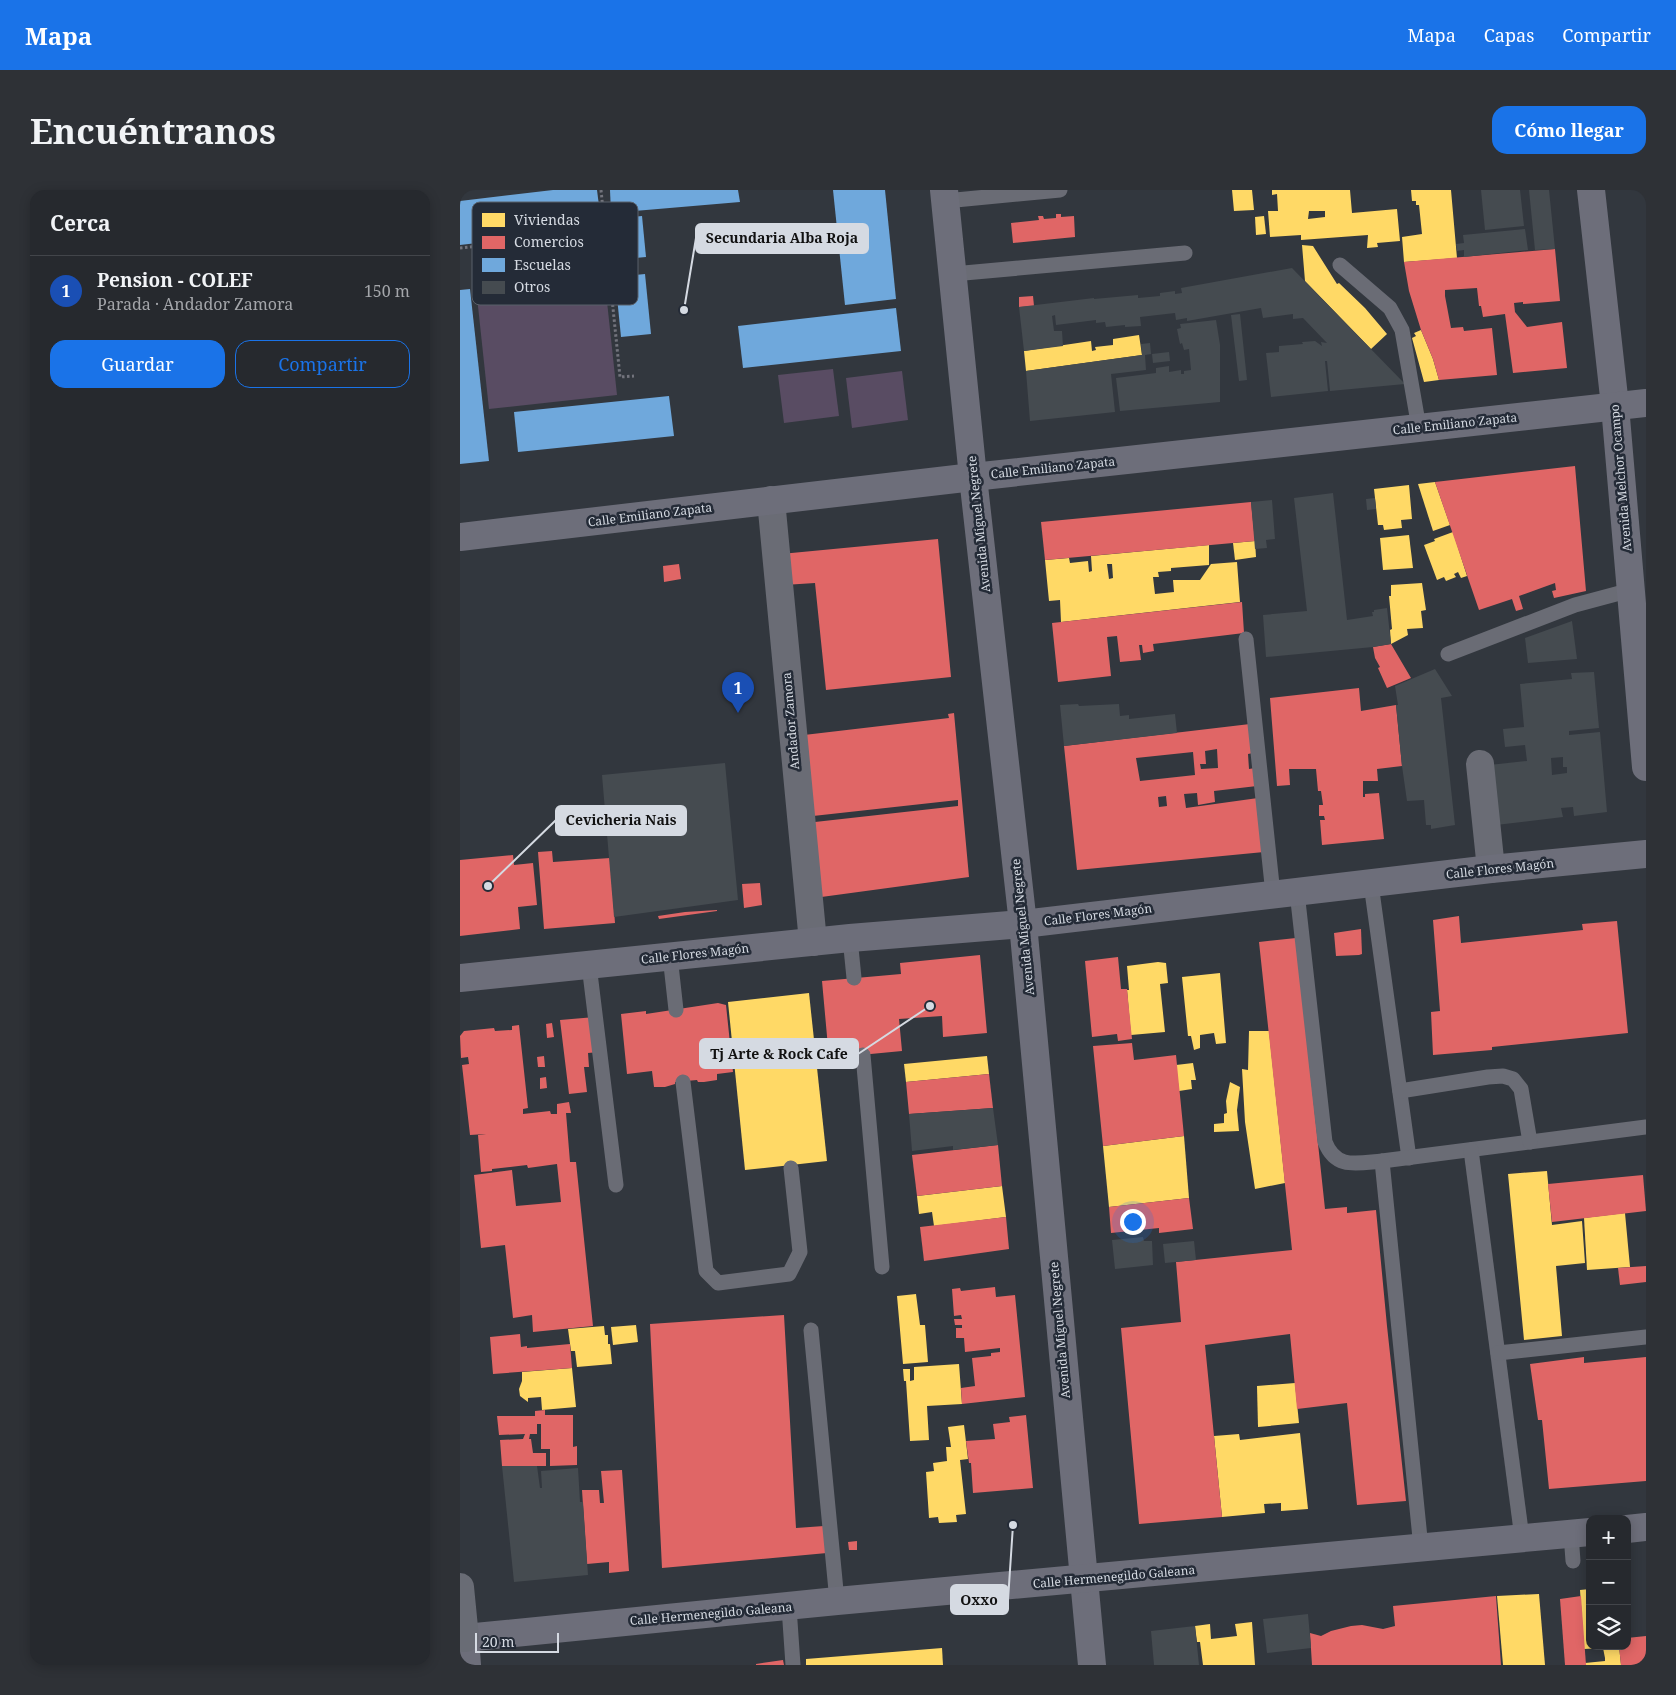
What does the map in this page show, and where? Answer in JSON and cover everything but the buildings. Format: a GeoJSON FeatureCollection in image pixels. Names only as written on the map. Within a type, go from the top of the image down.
{"type":"FeatureCollection","features":[{"type":"Feature","properties":{"kind":"main road"},"geometry":{"type":"LineString","coordinates":[[460,1587],[462,1638]]}},
{"type":"Feature","properties":{"kind":"street","name":"Avenida Melchor Ocampo"},"geometry":{"type":"LineString","coordinates":[[1592,190],[1642,685],[1646,767]]}},
{"type":"Feature","properties":{"kind":"street","name":"Avenida Miguel Negrete"},"geometry":{"type":"LineString","coordinates":[[945,196],[973,477],[1023,924],[1092,1665]]}},
{"type":"Feature","properties":{"kind":"street","name":"Calle Emiliano Zapata"},"geometry":{"type":"LineString","coordinates":[[460,537],[973,477],[1646,404]]}},
{"type":"Feature","properties":{"kind":"street","name":"Andador Zamora"},"geometry":{"type":"LineString","coordinates":[[771,500],[813,942]]}},
{"type":"Feature","properties":{"kind":"street"},"geometry":{"type":"LineString","coordinates":[[1480,764],[1491,869]]}},
{"type":"Feature","properties":{"kind":"street","name":"Calle Flores Magón"},"geometry":{"type":"LineString","coordinates":[[460,978],[850,938],[1023,924],[1491,869],[1646,854]]}},
{"type":"Feature","properties":{"kind":"street"},"geometry":{"type":"LineString","coordinates":[[1631,1529],[1646,1527]]}},
{"type":"Feature","properties":{"kind":"street","name":"Calle Hermenegildo Galeana"},"geometry":{"type":"LineString","coordinates":[[462,1638],[1580,1533]]}},
{"type":"Feature","properties":{"kind":"street"},"geometry":{"type":"LineString","coordinates":[[462,1638],[467,1665]]}},
{"type":"Feature","properties":{"kind":"lane"},"geometry":{"type":"LineString","coordinates":[[945,196],[1060,190]]}},
{"type":"Feature","properties":{"kind":"lane"},"geometry":{"type":"LineString","coordinates":[[953,274],[1185,253]]}},
{"type":"Feature","properties":{"kind":"lane"},"geometry":{"type":"LineString","coordinates":[[1340,265],[1390,308],[1402,330],[1419,428]]}},
{"type":"Feature","properties":{"kind":"lane"},"geometry":{"type":"LineString","coordinates":[[1448,654],[1575,605],[1631,590]]}},
{"type":"Feature","properties":{"kind":"lane"},"geometry":{"type":"LineString","coordinates":[[1246,639],[1325,1142],[1329,1153],[1339,1160],[1350,1164],[1646,1127]]}},
{"type":"Feature","properties":{"kind":"lane"},"geometry":{"type":"LineString","coordinates":[[1371,884],[1410,1158]]}},
{"type":"Feature","properties":{"kind":"lane"},"geometry":{"type":"LineString","coordinates":[[850,938],[854,978]]}},
{"type":"Feature","properties":{"kind":"lane"},"geometry":{"type":"LineString","coordinates":[[670,956],[676,1010]]}},
{"type":"Feature","properties":{"kind":"lane"},"geometry":{"type":"LineString","coordinates":[[589,965],[616,1186]]}},
{"type":"Feature","properties":{"kind":"lane"},"geometry":{"type":"LineString","coordinates":[[862,1055],[882,1267]]}},
{"type":"Feature","properties":{"kind":"lane"},"geometry":{"type":"LineString","coordinates":[[1400,1091],[1488,1077],[1503,1076],[1513,1079],[1521,1089],[1530,1142]]}},
{"type":"Feature","properties":{"kind":"lane"},"geometry":{"type":"LineString","coordinates":[[683,1082],[706,1271],[718,1283],[789,1274],[800,1252],[792,1168]]}},
{"type":"Feature","properties":{"kind":"lane"},"geometry":{"type":"LineString","coordinates":[[1471,1150],[1522,1538]]}},
{"type":"Feature","properties":{"kind":"lane"},"geometry":{"type":"LineString","coordinates":[[1382,1161],[1421,1548]]}},
{"type":"Feature","properties":{"kind":"lane"},"geometry":{"type":"LineString","coordinates":[[811,1330],[837,1602]]}},
{"type":"Feature","properties":{"kind":"lane"},"geometry":{"type":"LineString","coordinates":[[1498,1353],[1646,1337]]}},
{"type":"Feature","properties":{"kind":"lane"},"geometry":{"type":"LineString","coordinates":[[1573,1561],[1580,1533]]}},
{"type":"Feature","properties":{"kind":"lane"},"geometry":{"type":"LineString","coordinates":[[790,1607],[793,1665]]}},
{"type":"Feature","properties":{"kind":"path"},"geometry":{"type":"LineString","coordinates":[[613,305],[620,377],[634,376]]}},
{"type":"Feature","properties":{"kind":"shaded area"},"geometry":{"type":"Polygon","coordinates":[[[478,305],[607,305],[617,395],[489,409],[478,305]]]}},
{"type":"Feature","properties":{"kind":"shaded area"},"geometry":{"type":"Polygon","coordinates":[[[833,369],[839,416],[784,423],[778,375],[833,369]]]}},
{"type":"Feature","properties":{"kind":"shaded area"},"geometry":{"type":"Polygon","coordinates":[[[902,371],[908,420],[852,428],[846,378],[902,371]]]}},
{"type":"Feature","properties":{"kind":"place","name":"Secundaria Alba Roja"},"geometry":{"type":"Point","coordinates":[684,310]}},
{"type":"Feature","properties":{"kind":"place","name":"Pension - COLEF"},"geometry":{"type":"Point","coordinates":[738,713]}},
{"type":"Feature","properties":{"kind":"place","name":"Cevicheria Nais"},"geometry":{"type":"Point","coordinates":[488,886]}},
{"type":"Feature","properties":{"kind":"place","name":"Tj Arte & Rock Cafe"},"geometry":{"type":"Point","coordinates":[930,1006]}},
{"type":"Feature","properties":{"kind":"place","name":"Oxxo"},"geometry":{"type":"Point","coordinates":[1013,1525]}}]}
